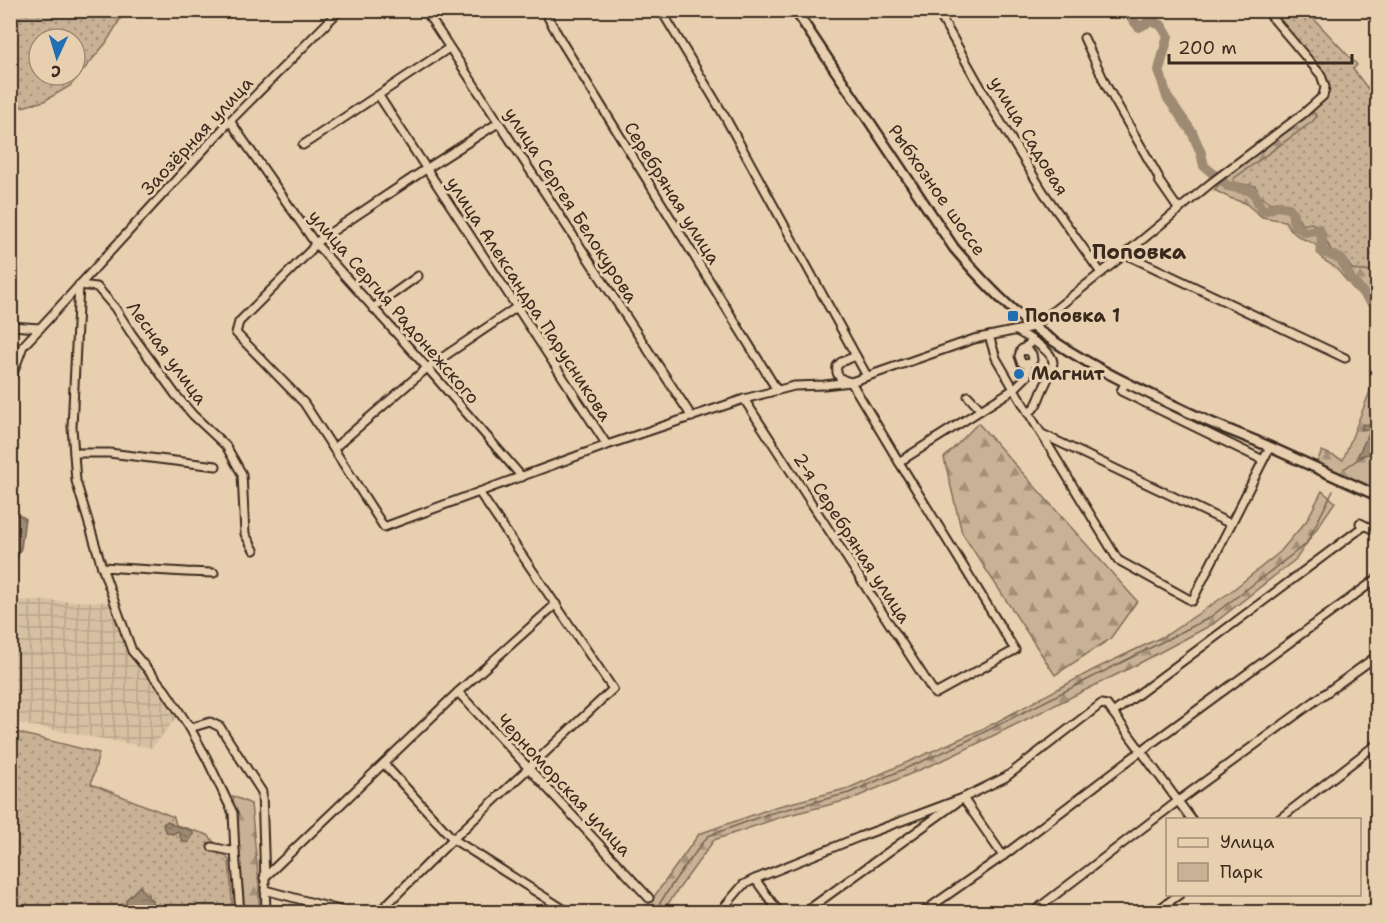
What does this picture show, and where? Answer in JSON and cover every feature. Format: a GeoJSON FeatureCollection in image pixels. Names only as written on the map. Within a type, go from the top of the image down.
{"type":"FeatureCollection","features":[{"type":"Feature","properties":{"kind":"street","name":"Заозёрная улица"},"geometry":{"type":"LineString","coordinates":[[10,382],[23,346],[230,121],[340,10]]}},
{"type":"Feature","properties":{"kind":"street","name":"улица Сергея Белокурова"},"geometry":{"type":"LineString","coordinates":[[425,10],[692,417]]}},
{"type":"Feature","properties":{"kind":"street","name":"Серебряная улица"},"geometry":{"type":"LineString","coordinates":[[544,10],[563,45],[777,390]]}},
{"type":"Feature","properties":{"kind":"street"},"geometry":{"type":"LineString","coordinates":[[661,10],[726,117],[867,376]]}},
{"type":"Feature","properties":{"kind":"street","name":"Рыбхозное шоссе"},"geometry":{"type":"LineString","coordinates":[[795,10],[954,248],[973,271],[1033,327],[1070,352],[1126,382],[1377,496]]}},
{"type":"Feature","properties":{"kind":"street","name":"улица Садовая"},"geometry":{"type":"LineString","coordinates":[[937,10],[1044,193],[1101,273]]}},
{"type":"Feature","properties":{"kind":"street"},"geometry":{"type":"LineString","coordinates":[[498,123],[315,243],[311,250],[238,322],[236,333],[304,403],[384,526],[607,445],[744,399],[794,386],[851,382],[974,339],[1033,327],[1323,96],[1325,87],[1322,75],[1266,10]]}},
{"type":"Feature","properties":{"kind":"street"},"geometry":{"type":"LineString","coordinates":[[1084,38],[1107,87],[1159,180],[1179,210]]}},
{"type":"Feature","properties":{"kind":"street"},"geometry":{"type":"LineString","coordinates":[[303,145],[449,48]]}},
{"type":"Feature","properties":{"kind":"street","name":"улица Александра Парусникова"},"geometry":{"type":"LineString","coordinates":[[379,96],[607,445]]}},
{"type":"Feature","properties":{"kind":"street","name":"улица Сергия Радонежского"},"geometry":{"type":"LineString","coordinates":[[230,121],[315,243],[522,477]]}},
{"type":"Feature","properties":{"kind":"street"},"geometry":{"type":"LineString","coordinates":[[1125,254],[1345,358]]}},
{"type":"Feature","properties":{"kind":"street"},"geometry":{"type":"LineString","coordinates":[[373,308],[418,276]]}},
{"type":"Feature","properties":{"kind":"street"},"geometry":{"type":"LineString","coordinates":[[79,285],[72,427],[76,482],[102,567],[132,651],[165,690],[190,728],[233,813],[240,912]]}},
{"type":"Feature","properties":{"kind":"street","name":"Лесная улица"},"geometry":{"type":"LineString","coordinates":[[79,285],[97,287],[115,308],[175,394],[193,415],[226,446],[242,474],[245,534],[254,550]]}},
{"type":"Feature","properties":{"kind":"street"},"geometry":{"type":"LineString","coordinates":[[334,448],[427,368],[518,307]]}},
{"type":"Feature","properties":{"kind":"street"},"geometry":{"type":"LineString","coordinates":[[10,326],[40,328]]}},
{"type":"Feature","properties":{"kind":"street"},"geometry":{"type":"LineString","coordinates":[[1017,331],[1048,351],[1053,363],[1035,408],[1028,413]]}},
{"type":"Feature","properties":{"kind":"street"},"geometry":{"type":"LineString","coordinates":[[989,336],[996,358],[1118,560],[1192,601],[1270,447]]}},
{"type":"Feature","properties":{"kind":"street"},"geometry":{"type":"LineString","coordinates":[[856,356],[837,366],[840,378],[851,382],[898,462],[1014,389],[1027,376],[1028,364],[1023,364],[1019,359],[1019,354],[1033,341]]}},
{"type":"Feature","properties":{"kind":"street"},"geometry":{"type":"LineString","coordinates":[[1126,382],[1121,391],[1263,460]]}},
{"type":"Feature","properties":{"kind":"street"},"geometry":{"type":"LineString","coordinates":[[968,396],[981,410]]}},
{"type":"Feature","properties":{"kind":"street","name":"2-я Серебряная улица"},"geometry":{"type":"LineString","coordinates":[[744,399],[935,694],[1015,650],[898,462]]}},
{"type":"Feature","properties":{"kind":"street"},"geometry":{"type":"LineString","coordinates":[[1042,434],[1231,524]]}},
{"type":"Feature","properties":{"kind":"street"},"geometry":{"type":"LineString","coordinates":[[74,453],[109,453],[216,466]]}},
{"type":"Feature","properties":{"kind":"street"},"geometry":{"type":"LineString","coordinates":[[379,912],[613,689],[479,492]]}},
{"type":"Feature","properties":{"kind":"street"},"geometry":{"type":"LineString","coordinates":[[1113,713],[1362,525],[1377,532]]}},
{"type":"Feature","properties":{"kind":"street"},"geometry":{"type":"LineString","coordinates":[[102,567],[214,573]]}},
{"type":"Feature","properties":{"kind":"street"},"geometry":{"type":"LineString","coordinates":[[923,912],[1003,856],[1141,751],[1377,578]]}},
{"type":"Feature","properties":{"kind":"street"},"geometry":{"type":"LineString","coordinates":[[264,878],[458,692],[556,604]]}},
{"type":"Feature","properties":{"kind":"street"},"geometry":{"type":"LineString","coordinates":[[1033,912],[1178,801],[1377,655]]}},
{"type":"Feature","properties":{"kind":"street","name":"Черноморская улица"},"geometry":{"type":"LineString","coordinates":[[458,692],[649,898]]}},
{"type":"Feature","properties":{"kind":"street"},"geometry":{"type":"LineString","coordinates":[[720,912],[743,885],[755,879],[963,798],[1006,777],[1101,704],[1107,705],[1191,818]]}},
{"type":"Feature","properties":{"kind":"street"},"geometry":{"type":"LineString","coordinates":[[190,728],[210,722],[220,727],[262,792],[266,912]]}},
{"type":"Feature","properties":{"kind":"street"},"geometry":{"type":"LineString","coordinates":[[1279,818],[1377,743]]}},
{"type":"Feature","properties":{"kind":"street"},"geometry":{"type":"LineString","coordinates":[[384,764],[453,839],[568,912]]}},
{"type":"Feature","properties":{"kind":"street"},"geometry":{"type":"LineString","coordinates":[[963,798],[1003,856]]}},
{"type":"Feature","properties":{"kind":"street"},"geometry":{"type":"LineString","coordinates":[[805,912],[963,798]]}},
{"type":"Feature","properties":{"kind":"street"},"geometry":{"type":"LineString","coordinates":[[212,847],[235,852]]}},
{"type":"Feature","properties":{"kind":"street"},"geometry":{"type":"LineString","coordinates":[[755,879],[779,912]]}},
{"type":"Feature","properties":{"kind":"street"},"geometry":{"type":"LineString","coordinates":[[265,890],[347,912]]}},
{"type":"Feature","properties":{"kind":"street"},"geometry":{"type":"LineString","coordinates":[[1155,912],[1177,896]]}},
{"type":"Feature","properties":{"kind":"shaded area"},"geometry":{"type":"Polygon","coordinates":[[[10,600],[110,602],[132,655],[177,717],[152,748],[11,722],[10,600]]]}},
{"type":"Feature","properties":{"kind":"green space"},"geometry":{"type":"Polygon","coordinates":[[[11,10],[125,10],[106,43],[87,66],[87,27],[27,27],[27,87],[68,87],[44,101],[11,110],[11,10]]]}},
{"type":"Feature","properties":{"kind":"green space"},"geometry":{"type":"Polygon","coordinates":[[[1269,11],[1305,11],[1308,14],[1320,11],[1313,18],[1357,65],[1353,69],[1377,101],[1377,273],[1352,269],[1344,258],[1331,250],[1325,239],[1302,225],[1281,202],[1269,203],[1260,196],[1255,186],[1234,183],[1233,179],[1313,121],[1311,110],[1326,99],[1330,91],[1326,80],[1312,59],[1269,11]]]}},
{"type":"Feature","properties":{"kind":"green space"},"geometry":{"type":"Polygon","coordinates":[[[1311,110],[1317,116],[1313,121],[1233,179],[1234,183],[1255,186],[1260,196],[1269,203],[1290,207],[1302,225],[1311,223],[1323,228],[1325,239],[1331,250],[1344,258],[1352,269],[1377,273],[1377,295],[1363,297],[1356,292],[1335,267],[1322,259],[1313,243],[1296,235],[1285,221],[1262,217],[1245,203],[1214,190],[1311,110]]]}},
{"type":"Feature","properties":{"kind":"green space"},"geometry":{"type":"Polygon","coordinates":[[[1377,377],[1377,492],[1316,464],[1322,451],[1343,460],[1377,377]]]}},
{"type":"Feature","properties":{"kind":"green space"},"geometry":{"type":"Polygon","coordinates":[[[978,423],[1137,601],[1110,639],[1055,675],[962,533],[944,458],[978,423]]]}},
{"type":"Feature","properties":{"kind":"green space"},"geometry":{"type":"Polygon","coordinates":[[[1322,491],[1335,502],[1296,559],[1213,624],[1136,665],[952,756],[852,799],[781,817],[714,840],[662,912],[643,912],[699,834],[775,807],[849,788],[989,726],[1093,670],[1168,634],[1229,593],[1280,552],[1307,520],[1322,491]]]}},
{"type":"Feature","properties":{"kind":"green space"},"geometry":{"type":"Polygon","coordinates":[[[11,731],[99,753],[91,784],[174,817],[176,825],[208,835],[229,860],[233,912],[11,912],[11,731]]]}},
{"type":"Feature","properties":{"kind":"green space"},"geometry":{"type":"Polygon","coordinates":[[[233,796],[251,804],[259,885],[259,912],[242,912],[233,796]]]}},
{"type":"Feature","properties":{"kind":"water"},"geometry":{"type":"Polygon","coordinates":[[[1363,424],[1369,425],[1376,434],[1373,453],[1357,457],[1370,431],[1361,430],[1363,424]]]}},
{"type":"Feature","properties":{"kind":"water"},"geometry":{"type":"Polygon","coordinates":[[[10,511],[25,518],[21,548],[11,574],[10,511]]]}},
{"type":"Feature","properties":{"kind":"water"},"geometry":{"type":"Polygon","coordinates":[[[168,821],[173,825],[193,831],[188,843],[182,841],[178,831],[173,834],[166,831],[163,824],[168,821]]]}},
{"type":"Feature","properties":{"kind":"water"},"geometry":{"type":"Polygon","coordinates":[[[140,886],[153,901],[146,910],[135,912],[126,900],[140,886]]]}},
{"type":"Feature","properties":{"kind":"waterway"},"geometry":{"type":"LineString","coordinates":[[1125,10],[1139,27],[1151,21],[1161,25],[1168,36],[1159,70],[1167,97],[1192,132],[1204,166],[1216,176]]}},
{"type":"Feature","properties":{"kind":"waterway"},"geometry":{"type":"LineString","coordinates":[[1222,181],[1228,186],[1253,191],[1261,209],[1267,210],[1277,206],[1289,208],[1293,214],[1294,223],[1303,231],[1319,229],[1322,236],[1321,251],[1341,259],[1351,279],[1370,301],[1378,302]]}},
{"type":"Feature","properties":{"kind":"waterway"},"geometry":{"type":"LineString","coordinates":[[1374,431],[1376,424]]}},
{"type":"Feature","properties":{"kind":"waterway"},"geometry":{"type":"LineString","coordinates":[[1345,468],[1363,456]]}},
{"type":"Feature","properties":{"kind":"waterway"},"geometry":{"type":"LineString","coordinates":[[654,912],[708,836],[768,814],[849,793],[955,747],[1209,618],[1306,544],[1333,491]]}},
{"type":"Feature","properties":{"kind":"place","name":"Поповка 1"},"geometry":{"type":"Point","coordinates":[1013,316]}},
{"type":"Feature","properties":{"kind":"place","name":"Магнит"},"geometry":{"type":"Point","coordinates":[1019,374]}},
{"type":"Feature","properties":{"kind":"district","name":"Поповка"},"geometry":{"type":"Point","coordinates":[1139,252]}}]}
